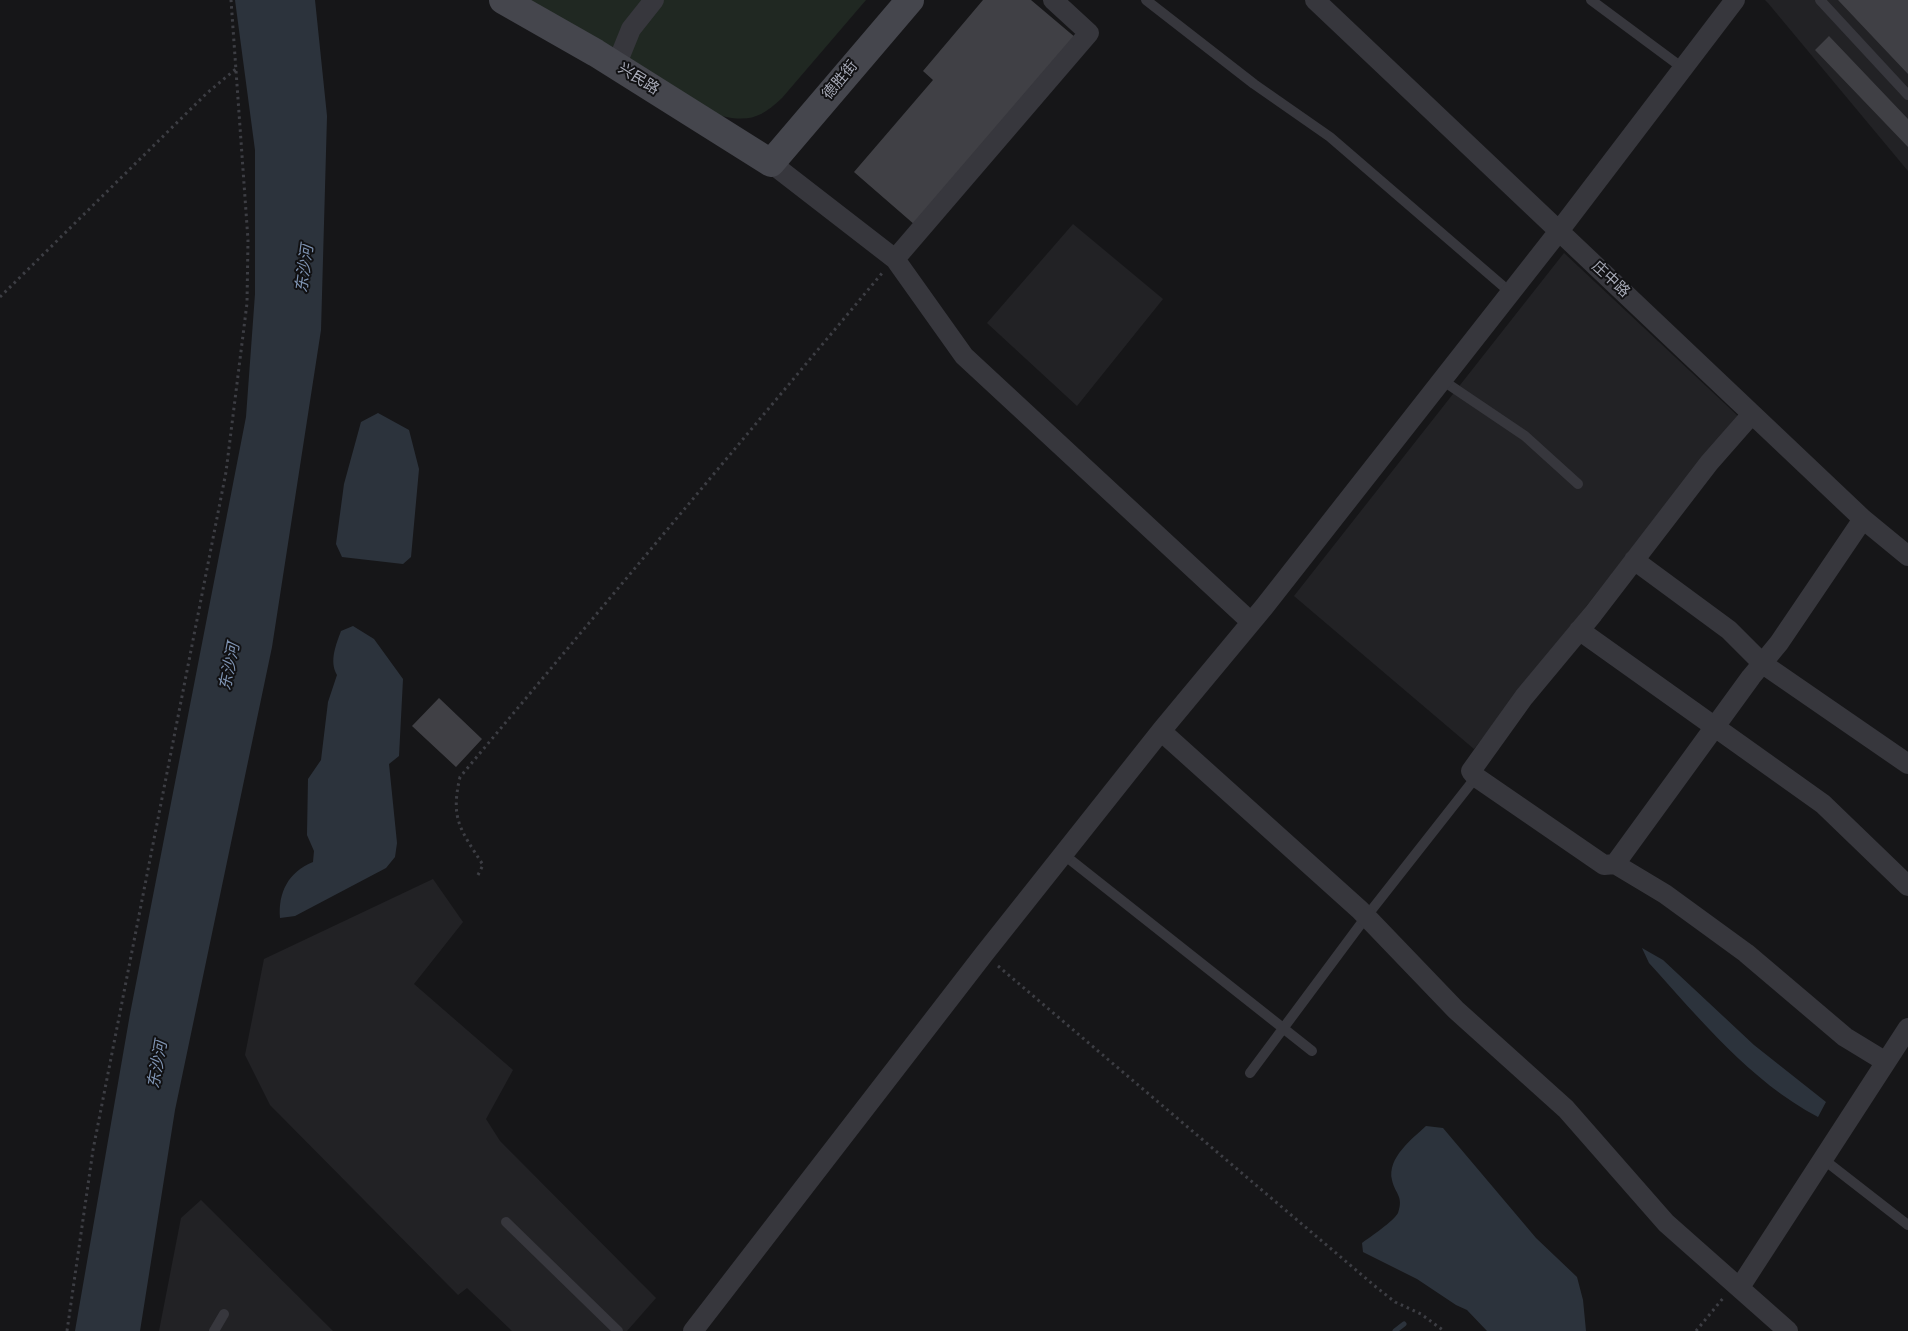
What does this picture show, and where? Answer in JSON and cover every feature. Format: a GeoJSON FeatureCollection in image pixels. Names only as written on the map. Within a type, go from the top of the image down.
{"type":"FeatureCollection","features":[{"type":"Feature","properties":{"kind":"street","name":"兴民路"},"geometry":{"type":"LineString","coordinates":[[503,0],[616,66],[771,163]]}},
{"type":"Feature","properties":{"kind":"street"},"geometry":{"type":"LineString","coordinates":[[616,66],[631,29],[654,0]]}},
{"type":"Feature","properties":{"kind":"street","name":"德胜街"},"geometry":{"type":"LineString","coordinates":[[771,163],[910,0]]}},
{"type":"Feature","properties":{"kind":"street"},"geometry":{"type":"LineString","coordinates":[[895,258],[1089,33],[1053,0]]}},
{"type":"Feature","properties":{"kind":"street","name":"庄中路"},"geometry":{"type":"LineString","coordinates":[[1315,0],[1863,519],[1908,556]]}},
{"type":"Feature","properties":{"kind":"street"},"geometry":{"type":"LineString","coordinates":[[692,1331],[984,954],[1161,731],[1251,622],[1511,293],[1735,0]]}},
{"type":"Feature","properties":{"kind":"street"},"geometry":{"type":"LineString","coordinates":[[771,163],[895,258],[964,356],[1251,622]]}},
{"type":"Feature","properties":{"kind":"street"},"geometry":{"type":"LineString","coordinates":[[1752,414],[1709,463],[1580,630],[1524,697],[1471,770],[1476,777],[1604,865],[1615,864],[1665,894],[1746,953],[1845,1037],[1886,1062]]}},
{"type":"Feature","properties":{"kind":"street"},"geometry":{"type":"LineString","coordinates":[[1615,864],[1763,664],[1863,519]]}},
{"type":"Feature","properties":{"kind":"street"},"geometry":{"type":"LineString","coordinates":[[1634,560],[1729,630],[1763,664],[1908,764]]}},
{"type":"Feature","properties":{"kind":"street"},"geometry":{"type":"LineString","coordinates":[[1580,630],[1714,728],[1823,804],[1908,886]]}},
{"type":"Feature","properties":{"kind":"street"},"geometry":{"type":"LineString","coordinates":[[1161,731],[1366,917],[1456,1010],[1566,1109],[1666,1223],[1738,1284],[1788,1331]]}},
{"type":"Feature","properties":{"kind":"street"},"geometry":{"type":"LineString","coordinates":[[1738,1284],[1908,1028]]}},
{"type":"Feature","properties":{"kind":"lane"},"geometry":{"type":"LineString","coordinates":[[1146,0],[1254,84],[1330,136],[1511,293]]}},
{"type":"Feature","properties":{"kind":"lane"},"geometry":{"type":"LineString","coordinates":[[1591,0],[1684,69]]}},
{"type":"Feature","properties":{"kind":"lane"},"geometry":{"type":"LineString","coordinates":[[1820,0],[1908,95]]}},
{"type":"Feature","properties":{"kind":"lane"},"geometry":{"type":"LineString","coordinates":[[1442,380],[1525,436],[1578,484]]}},
{"type":"Feature","properties":{"kind":"lane"},"geometry":{"type":"LineString","coordinates":[[1250,1073],[1366,917],[1476,777]]}},
{"type":"Feature","properties":{"kind":"lane"},"geometry":{"type":"LineString","coordinates":[[1063,854],[1285,1027],[1312,1051]]}},
{"type":"Feature","properties":{"kind":"lane"},"geometry":{"type":"LineString","coordinates":[[1822,1160],[1908,1225]]}},
{"type":"Feature","properties":{"kind":"lane"},"geometry":{"type":"LineString","coordinates":[[506,1222],[618,1331]]}},
{"type":"Feature","properties":{"kind":"lane"},"geometry":{"type":"LineString","coordinates":[[214,1331],[224,1314]]}},
{"type":"Feature","properties":{"kind":"path"},"geometry":{"type":"LineString","coordinates":[[67,1331],[93,1150],[226,472],[247,294],[248,240],[232,0]]}},
{"type":"Feature","properties":{"kind":"path"},"geometry":{"type":"LineString","coordinates":[[0,298],[200,100],[237,68]]}},
{"type":"Feature","properties":{"kind":"path"},"geometry":{"type":"LineString","coordinates":[[478,875],[483,864],[458,826],[455,799],[460,777],[895,258]]}},
{"type":"Feature","properties":{"kind":"path"},"geometry":{"type":"LineString","coordinates":[[984,954],[1376,1287],[1395,1302],[1422,1314],[1444,1331]]}},
{"type":"Feature","properties":{"kind":"path"},"geometry":{"type":"LineString","coordinates":[[1696,1331],[1738,1284]]}},
{"type":"Feature","properties":{"kind":"shaded area"},"geometry":{"type":"Polygon","coordinates":[[[516,0],[866,0],[782,98],[761,114],[739,119],[721,116],[516,0]]]}},
{"type":"Feature","properties":{"kind":"shaded area"},"geometry":{"type":"Polygon","coordinates":[[[1765,0],[1908,0],[1908,171],[1768,3],[1765,0]]]}},
{"type":"Feature","properties":{"kind":"shaded area"},"geometry":{"type":"Polygon","coordinates":[[[1073,224],[1163,299],[1077,406],[987,323],[1073,224]]]}},
{"type":"Feature","properties":{"kind":"shaded area"},"geometry":{"type":"Polygon","coordinates":[[[1564,253],[1739,417],[1698,464],[1474,749],[1294,596],[1564,253]]]}},
{"type":"Feature","properties":{"kind":"shaded area"},"geometry":{"type":"Polygon","coordinates":[[[433,879],[463,922],[414,984],[513,1070],[486,1119],[500,1141],[656,1298],[627,1331],[512,1331],[467,1288],[458,1295],[270,1105],[245,1055],[264,959],[433,879]]]}},
{"type":"Feature","properties":{"kind":"shaded area"},"geometry":{"type":"Polygon","coordinates":[[[201,1200],[333,1331],[159,1331],[181,1218],[201,1200]]]}},
{"type":"Feature","properties":{"kind":"water","name":"东沙河"},"geometry":{"type":"Polygon","coordinates":[[[235,0],[315,0],[327,116],[321,330],[272,647],[175,1110],[140,1331],[75,1331],[130,1014],[246,417],[255,294],[255,150],[235,0]]]}},
{"type":"Feature","properties":{"kind":"water"},"geometry":{"type":"Polygon","coordinates":[[[378,413],[409,430],[419,469],[411,557],[403,564],[342,557],[336,544],[344,484],[361,422],[378,413]]]}},
{"type":"Feature","properties":{"kind":"water"},"geometry":{"type":"Polygon","coordinates":[[[353,626],[374,639],[403,679],[399,756],[389,764],[397,843],[395,857],[386,868],[295,916],[280,918],[281,900],[286,884],[297,871],[313,862],[314,851],[307,835],[308,779],[321,760],[328,702],[337,675],[333,659],[335,647],[341,631],[353,626]]]}},
{"type":"Feature","properties":{"kind":"water"},"geometry":{"type":"Polygon","coordinates":[[[1642,948],[1663,960],[1754,1045],[1826,1102],[1818,1117],[1770,1086],[1727,1048],[1649,963],[1642,948]]]}},
{"type":"Feature","properties":{"kind":"water"},"geometry":{"type":"Polygon","coordinates":[[[1426,1126],[1443,1128],[1536,1238],[1577,1277],[1583,1300],[1586,1331],[1487,1331],[1467,1310],[1456,1305],[1417,1279],[1363,1252],[1362,1243],[1398,1213],[1400,1199],[1392,1180],[1393,1164],[1408,1143],[1426,1126]]]}},
{"type":"Feature","properties":{"kind":"building"},"geometry":{"type":"Polygon","coordinates":[[[983,0],[1031,0],[1076,38],[915,225],[854,172],[933,80],[923,71],[983,0]]]}},
{"type":"Feature","properties":{"kind":"building"},"geometry":{"type":"Polygon","coordinates":[[[1838,0],[1908,0],[1908,74],[1838,0]]]}},
{"type":"Feature","properties":{"kind":"building"},"geometry":{"type":"Polygon","coordinates":[[[1829,36],[1908,119],[1908,147],[1815,50],[1829,36]]]}},
{"type":"Feature","properties":{"kind":"building"},"geometry":{"type":"Polygon","coordinates":[[[439,698],[482,739],[456,767],[412,726],[439,698]]]}},
{"type":"Feature","properties":{"kind":"waterway"},"geometry":{"type":"LineString","coordinates":[[1395,1331],[1404,1324]]}}]}
